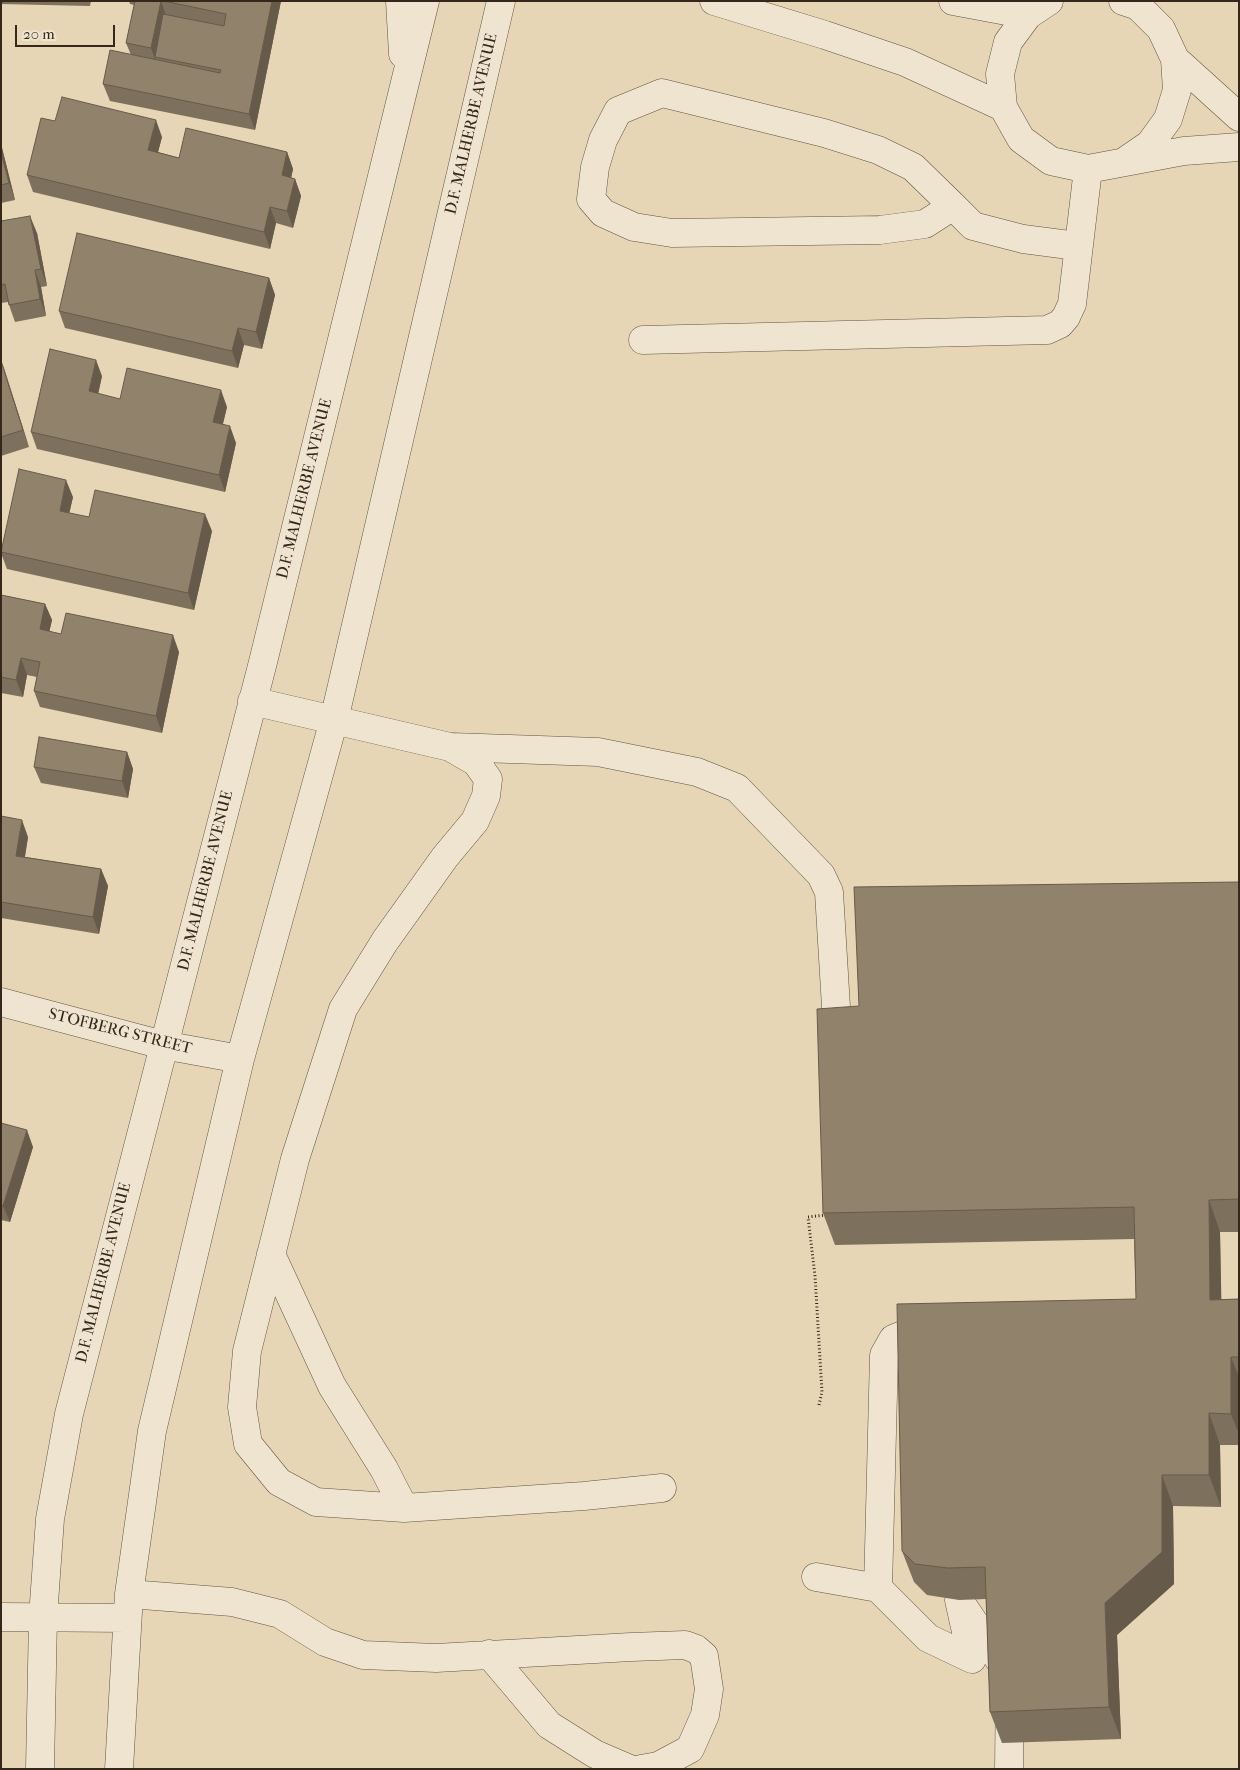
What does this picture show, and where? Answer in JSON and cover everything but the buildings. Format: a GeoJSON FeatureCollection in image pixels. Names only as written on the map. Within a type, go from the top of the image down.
{"type":"FeatureCollection","features":[{"type":"Feature","properties":{"kind":"street"},"geometry":{"type":"LineString","coordinates":[[400,1],[403,42],[402,93]]}},
{"type":"Feature","properties":{"kind":"street","name":"D.F. MALHERBE AVENUE"},"geometry":{"type":"LineString","coordinates":[[40,1769],[43,1617],[50,1519],[69,1414],[252,701],[425,1]]}},
{"type":"Feature","properties":{"kind":"street","name":"D.F. MALHERBE AVENUE"},"geometry":{"type":"LineString","coordinates":[[120,1769],[128,1606],[152,1431],[240,1059],[334,720],[501,1]]}},
{"type":"Feature","properties":{"kind":"street"},"geometry":{"type":"LineString","coordinates":[[714,1],[905,62],[1003,106]]}},
{"type":"Feature","properties":{"kind":"street"},"geometry":{"type":"LineString","coordinates":[[954,1],[1039,8]]}},
{"type":"Feature","properties":{"kind":"street"},"geometry":{"type":"LineString","coordinates":[[1124,162],[1150,144],[1168,119],[1177,90],[1175,59],[1161,29],[1133,3]]}},
{"type":"Feature","properties":{"kind":"street"},"geometry":{"type":"LineString","coordinates":[[1039,8],[1008,42],[1000,74],[1003,106],[1021,139],[1051,161],[1088,169],[1184,151],[1239,147]]}},
{"type":"Feature","properties":{"kind":"street"},"geometry":{"type":"LineString","coordinates":[[1175,59],[1239,117]]}},
{"type":"Feature","properties":{"kind":"street"},"geometry":{"type":"LineString","coordinates":[[953,206],[925,224],[880,230],[672,233],[634,228],[603,213],[591,199],[595,167],[603,140],[618,111],[662,93],[824,133],[878,150],[913,167],[953,206],[973,226],[1023,239],[1078,246]]}},
{"type":"Feature","properties":{"kind":"street"},"geometry":{"type":"LineString","coordinates":[[643,340],[1047,330],[1060,324],[1066,317],[1072,304],[1088,169]]}},
{"type":"Feature","properties":{"kind":"street"},"geometry":{"type":"LineString","coordinates":[[252,701],[450,746],[598,752],[697,772],[737,788],[820,875],[829,892],[838,1040]]}},
{"type":"Feature","properties":{"kind":"street"},"geometry":{"type":"LineString","coordinates":[[450,746],[476,762],[488,779],[486,796],[475,821],[444,857],[390,933],[343,1009],[296,1158],[247,1351],[242,1407],[248,1444],[279,1482],[316,1502],[404,1508],[584,1496],[662,1488]]}},
{"type":"Feature","properties":{"kind":"street","name":"STOFBERG STREET"},"geometry":{"type":"LineString","coordinates":[[1,1002],[163,1045],[240,1059]]}},
{"type":"Feature","properties":{"kind":"street"},"geometry":{"type":"LineString","coordinates":[[271,1254],[332,1386],[384,1469],[404,1508]]}},
{"type":"Feature","properties":{"kind":"street"},"geometry":{"type":"LineString","coordinates":[[878,1588],[884,1355],[893,1339],[910,1332],[958,1334]]}},
{"type":"Feature","properties":{"kind":"street"},"geometry":{"type":"LineString","coordinates":[[816,1577],[878,1588],[928,1638],[972,1659],[960,1600],[1010,1676],[1009,1769]]}},
{"type":"Feature","properties":{"kind":"street"},"geometry":{"type":"LineString","coordinates":[[1,1617],[43,1617],[128,1606],[232,1602],[280,1614],[325,1642],[363,1656],[436,1658],[684,1645],[696,1649],[704,1656],[710,1688],[705,1716],[690,1749],[658,1766],[640,1769]]}},
{"type":"Feature","properties":{"kind":"street"},"geometry":{"type":"LineString","coordinates":[[489,1654],[548,1726],[595,1754],[630,1769]]}},
{"type":"Feature","properties":{"kind":"path"},"geometry":{"type":"LineString","coordinates":[[820,1405],[822,1392],[815,1276],[808,1217],[834,1214]]}}]}
